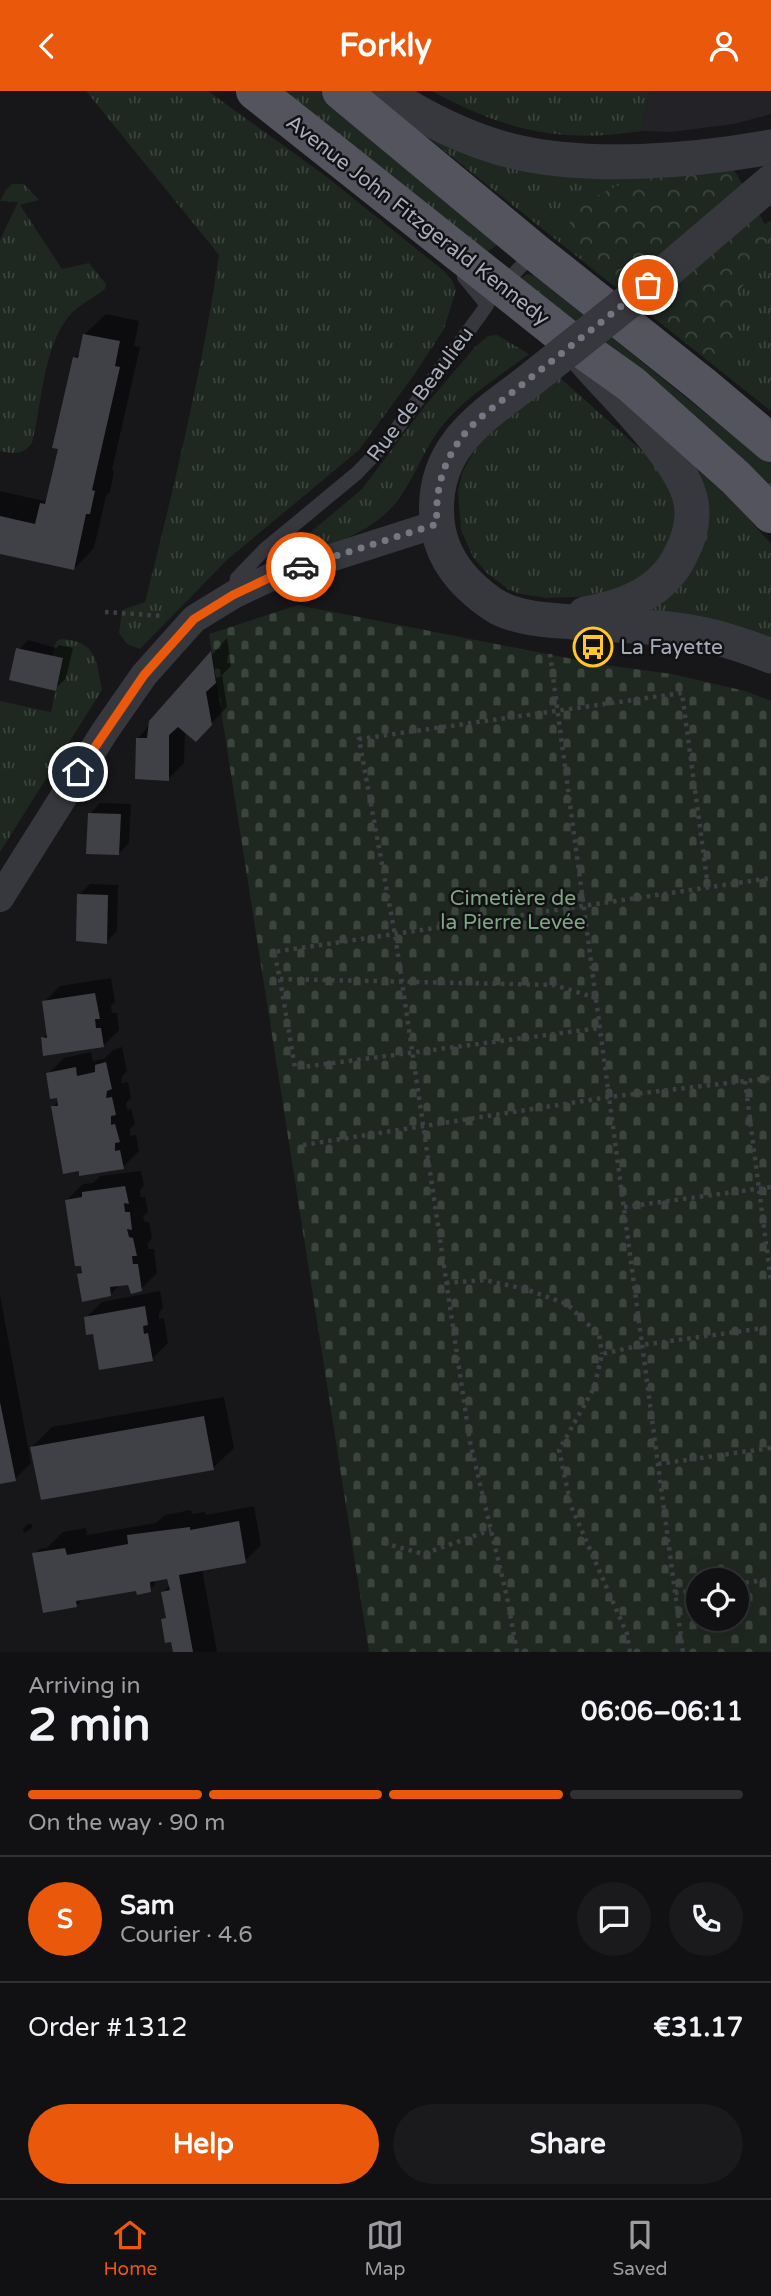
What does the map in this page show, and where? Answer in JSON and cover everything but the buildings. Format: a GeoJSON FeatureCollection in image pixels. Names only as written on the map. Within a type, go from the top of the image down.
{"type":"FeatureCollection","features":[{"type":"Feature","properties":{"kind":"main road","name":"Avenue John Fitzgerald Kennedy"},"geometry":{"type":"LineString","coordinates":[[255,91],[406,210],[494,296],[565,337],[631,384],[736,478],[771,514]]}},
{"type":"Feature","properties":{"kind":"main road"},"geometry":{"type":"LineString","coordinates":[[341,91],[771,443]]}},
{"type":"Feature","properties":{"kind":"street"},"geometry":{"type":"LineString","coordinates":[[382,91],[423,117],[482,142],[539,156],[617,160],[755,150],[752,160],[760,170],[766,197],[669,269],[470,427],[456,444],[441,476],[436,509],[437,524],[446,554],[460,575],[477,592],[501,609],[549,637],[686,631],[771,656]]}},
{"type":"Feature","properties":{"kind":"street"},"geometry":{"type":"LineString","coordinates":[[549,637],[624,605],[651,590],[677,563],[690,532],[692,518],[691,504],[679,471],[565,337]]}},
{"type":"Feature","properties":{"kind":"street","name":"Rue de Beaulieu"},"geometry":{"type":"LineString","coordinates":[[0,898],[105,731],[144,675],[194,619],[233,595],[271,577],[437,524]]}},
{"type":"Feature","properties":{"kind":"lane","name":"Rue de Beaulieu"},"geometry":{"type":"LineString","coordinates":[[233,595],[237,578],[264,550],[357,473],[387,442],[494,296],[535,251]]}},
{"type":"Feature","properties":{"kind":"path"},"geometry":{"type":"LineString","coordinates":[[105,613],[194,619]]}},
{"type":"Feature","properties":{"kind":"path"},"geometry":{"type":"LineString","coordinates":[[549,637],[683,1652]]}},
{"type":"Feature","properties":{"kind":"path"},"geometry":{"type":"LineString","coordinates":[[517,1652],[470,1442],[395,935],[359,739],[559,713],[682,693],[708,887]]}},
{"type":"Feature","properties":{"kind":"path"},"geometry":{"type":"LineString","coordinates":[[600,1028],[295,1068],[274,952],[771,878]]}},
{"type":"Feature","properties":{"kind":"path"},"geometry":{"type":"LineString","coordinates":[[280,979],[554,985],[596,998]]}},
{"type":"Feature","properties":{"kind":"path"},"geometry":{"type":"LineString","coordinates":[[303,1145],[423,1124],[610,1097],[771,1078]]}},
{"type":"Feature","properties":{"kind":"path"},"geometry":{"type":"LineString","coordinates":[[745,1081],[771,1282]]}},
{"type":"Feature","properties":{"kind":"path"},"geometry":{"type":"LineString","coordinates":[[624,1207],[771,1187]]}},
{"type":"Feature","properties":{"kind":"path"},"geometry":{"type":"LineString","coordinates":[[446,1283],[485,1280],[525,1289],[567,1304],[600,1335],[602,1354],[594,1388],[559,1450],[571,1506],[627,1634],[629,1652]]}},
{"type":"Feature","properties":{"kind":"path"},"geometry":{"type":"LineString","coordinates":[[602,1354],[642,1345],[771,1327]]}},
{"type":"Feature","properties":{"kind":"path"},"geometry":{"type":"LineString","coordinates":[[658,1464],[771,1448]]}},
{"type":"Feature","properties":{"kind":"path"},"geometry":{"type":"LineString","coordinates":[[384,1543],[423,1554],[491,1530]]}},
{"type":"Feature","properties":{"kind":"path"},"geometry":{"type":"LineString","coordinates":[[749,1582],[771,1579]]}},
{"type":"Feature","properties":{"kind":"path"},"geometry":{"type":"LineString","coordinates":[[675,1593],[686,1592]]}},
{"type":"Feature","properties":{"kind":"shaded area"},"geometry":{"type":"Polygon","coordinates":[[[650,91],[771,91],[771,114],[734,124],[671,132],[641,131],[650,91]]]}},
{"type":"Feature","properties":{"kind":"green space"},"geometry":{"type":"Polygon","coordinates":[[[86,91],[208,91],[323,174],[444,271],[456,290],[444,329],[359,450],[227,560],[140,649],[127,644],[119,633],[122,610],[145,602],[196,386],[219,255],[86,91]]]}},
{"type":"Feature","properties":{"kind":"green space"},"geometry":{"type":"Polygon","coordinates":[[[278,91],[322,91],[493,228],[498,241],[496,246],[485,253],[278,91]]]}},
{"type":"Feature","properties":{"kind":"green space"},"geometry":{"type":"Polygon","coordinates":[[[432,91],[650,91],[641,131],[584,136],[533,131],[508,124],[483,116],[432,91]]]}},
{"type":"Feature","properties":{"kind":"green space"},"geometry":{"type":"Polygon","coordinates":[[[383,102],[424,126],[732,168],[737,175],[737,185],[614,286],[383,102]]]}},
{"type":"Feature","properties":{"kind":"green space"},"geometry":{"type":"Polygon","coordinates":[[[723,161],[737,175],[770,233],[764,257],[736,295],[734,315],[738,340],[722,353],[703,356],[585,263],[569,219],[602,193],[621,184],[661,172],[723,161]]]}},
{"type":"Feature","properties":{"kind":"green space"},"geometry":{"type":"Polygon","coordinates":[[[12,184],[24,184],[39,200],[20,205],[62,269],[89,263],[106,284],[105,289],[73,312],[60,329],[44,377],[32,443],[22,452],[14,453],[0,451],[0,240],[18,202],[0,201],[12,184]]]}},
{"type":"Feature","properties":{"kind":"green space"},"geometry":{"type":"Polygon","coordinates":[[[771,220],[771,411],[644,310],[771,220]]]}},
{"type":"Feature","properties":{"kind":"green space"},"geometry":{"type":"Polygon","coordinates":[[[528,274],[535,276],[720,425],[771,457],[771,500],[519,279],[528,274]]]}},
{"type":"Feature","properties":{"kind":"green space"},"geometry":{"type":"Polygon","coordinates":[[[497,335],[529,354],[483,387],[451,415],[436,434],[391,509],[352,536],[284,561],[282,559],[288,551],[362,489],[424,407],[475,347],[488,336],[497,335]]]}},
{"type":"Feature","properties":{"kind":"green space"},"geometry":{"type":"Polygon","coordinates":[[[558,376],[659,466],[671,485],[676,513],[672,536],[651,572],[602,596],[547,598],[520,594],[508,589],[488,574],[473,557],[461,530],[458,491],[462,473],[471,456],[482,440],[558,376]]]}},
{"type":"Feature","properties":{"kind":"green space"},"geometry":{"type":"Polygon","coordinates":[[[680,454],[735,503],[771,544],[771,646],[649,610],[674,585],[680,454]]]}},
{"type":"Feature","properties":{"kind":"green space","name":"Cimetière de la Pierre Levée"},"geometry":{"type":"Polygon","coordinates":[[[298,605],[598,664],[672,674],[745,691],[771,701],[771,1652],[369,1652],[209,634],[298,605]]]}},
{"type":"Feature","properties":{"kind":"green space"},"geometry":{"type":"Polygon","coordinates":[[[60,639],[81,643],[93,654],[102,690],[0,852],[0,701],[51,712],[63,659],[52,656],[56,642],[60,639]]]}},
{"type":"Feature","properties":{"kind":"way so far"},"geometry":{"type":"LineString","coordinates":[[301,567],[437,524],[436,509],[441,476],[462,434],[648,285]]}},
{"type":"Feature","properties":{"kind":"place","name":"La Fayette"},"geometry":{"type":"Point","coordinates":[593,647]}},
{"type":"Feature","properties":{"kind":"route"},"geometry":{"type":"LineString","coordinates":[[78,772],[144,675],[194,619],[233,595],[271,577],[301,567]]}}]}
